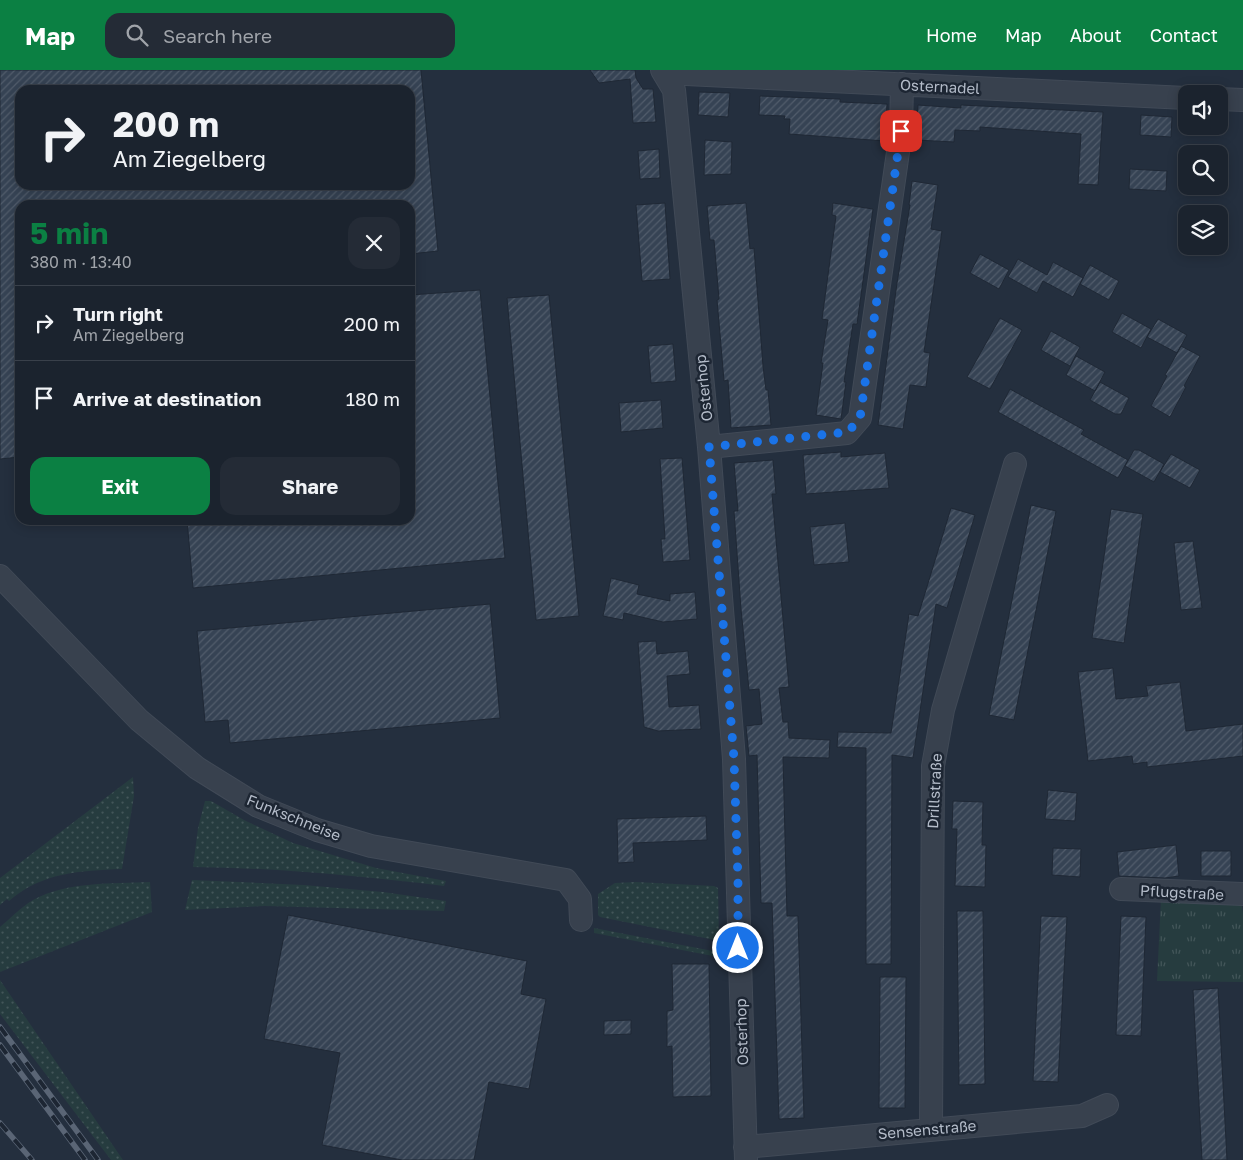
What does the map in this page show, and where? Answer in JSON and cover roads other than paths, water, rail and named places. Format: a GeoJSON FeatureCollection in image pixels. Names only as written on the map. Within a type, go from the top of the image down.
{"type":"FeatureCollection","features":[{"type":"Feature","properties":{"kind":"street","name":"Osternadel"},"geometry":{"type":"LineString","coordinates":[[663,71],[1178,98]]}},
{"type":"Feature","properties":{"kind":"street","name":"Osterhop"},"geometry":{"type":"LineString","coordinates":[[663,71],[674,90],[709,447],[734,759],[746,1153]]}},
{"type":"Feature","properties":{"kind":"street"},"geometry":{"type":"LineString","coordinates":[[709,447],[848,432],[860,418],[901,131],[902,84]]}},
{"type":"Feature","properties":{"kind":"street"},"geometry":{"type":"LineString","coordinates":[[1228,99],[1243,100]]}},
{"type":"Feature","properties":{"kind":"street","name":"Drillstraße"},"geometry":{"type":"LineString","coordinates":[[931,1129],[933,766],[943,710],[1015,464]]}},
{"type":"Feature","properties":{"kind":"street","name":"Funkschneise"},"geometry":{"type":"LineString","coordinates":[[0,576],[139,720],[197,768],[258,806],[316,830],[370,846],[566,880],[580,899],[582,920]]}},
{"type":"Feature","properties":{"kind":"street","name":"Pflugstraße"},"geometry":{"type":"LineString","coordinates":[[1121,889],[1243,894]]}},
{"type":"Feature","properties":{"kind":"street","name":"Sensenstraße"},"geometry":{"type":"LineString","coordinates":[[746,1153],[931,1129],[1082,1116],[1106,1104]]}},
{"type":"Feature","properties":{"kind":"railway"},"geometry":{"type":"LineString","coordinates":[[0,1027],[98,1160]]}},
{"type":"Feature","properties":{"kind":"railway"},"geometry":{"type":"LineString","coordinates":[[0,1045],[85,1160]]}},
{"type":"Feature","properties":{"kind":"railway"},"geometry":{"type":"LineString","coordinates":[[0,1123],[32,1160]]}}]}
